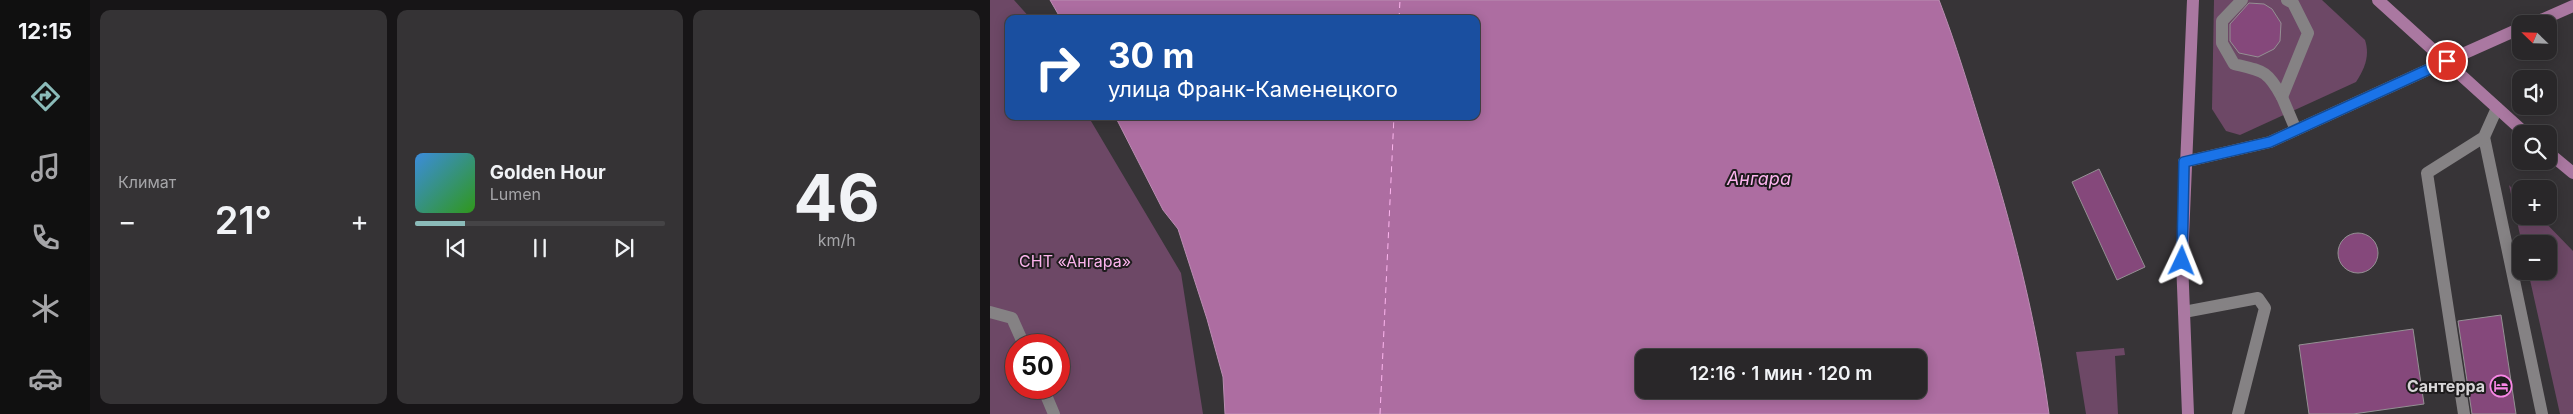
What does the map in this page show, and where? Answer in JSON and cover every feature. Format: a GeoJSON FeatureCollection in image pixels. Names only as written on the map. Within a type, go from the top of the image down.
{"type":"FeatureCollection","features":[{"type":"Feature","properties":{"kind":"main road"},"geometry":{"type":"LineString","coordinates":[[2188,414],[2182,261],[2184,162],[2193,0]]}},
{"type":"Feature","properties":{"kind":"main road"},"geometry":{"type":"LineString","coordinates":[[2378,0],[2516,125]]}},
{"type":"Feature","properties":{"kind":"main road"},"geometry":{"type":"LineString","coordinates":[[2552,15],[2573,6]]}},
{"type":"Feature","properties":{"kind":"main road"},"geometry":{"type":"LineString","coordinates":[[2447,61],[2512,32]]}},
{"type":"Feature","properties":{"kind":"main road"},"geometry":{"type":"LineString","coordinates":[[2557,160],[2573,174]]}},
{"type":"Feature","properties":{"kind":"street"},"geometry":{"type":"LineString","coordinates":[[2242,0],[2222,21],[2222,43],[2234,64],[2262,71],[2271,78],[2282,97],[2296,130]]}},
{"type":"Feature","properties":{"kind":"street"},"geometry":{"type":"LineString","coordinates":[[2282,97],[2308,32],[2293,3],[2287,0]]}},
{"type":"Feature","properties":{"kind":"street"},"geometry":{"type":"LineString","coordinates":[[2184,162],[2270,142],[2447,61]]}},
{"type":"Feature","properties":{"kind":"street"},"geometry":{"type":"LineString","coordinates":[[2496,108],[2484,137],[2541,408]]}},
{"type":"Feature","properties":{"kind":"street"},"geometry":{"type":"LineString","coordinates":[[2464,414],[2427,173],[2484,137]]}},
{"type":"Feature","properties":{"kind":"street"},"geometry":{"type":"LineString","coordinates":[[2184,312],[2258,298],[2265,308],[2238,414]]}},
{"type":"Feature","properties":{"kind":"street"},"geometry":{"type":"LineString","coordinates":[[990,312],[1012,318],[1019,334]]}},
{"type":"Feature","properties":{"kind":"street"},"geometry":{"type":"LineString","coordinates":[[1047,399],[1054,414]]}},
{"type":"Feature","properties":{"kind":"green space","name":"СНТ «Ангара»"},"geometry":{"type":"Polygon","coordinates":[[[990,0],[1014,0],[1027,15],[1005,15],[1005,120],[1090,120],[1181,273],[1203,414],[990,414],[990,0]]]}},
{"type":"Feature","properties":{"kind":"green space"},"geometry":{"type":"Polygon","coordinates":[[[2214,0],[2322,0],[2365,40],[2367,57],[2362,72],[2356,82],[2240,135],[2226,131],[2212,109],[2214,0]]]}},
{"type":"Feature","properties":{"kind":"green space"},"geometry":{"type":"Polygon","coordinates":[[[2518,225],[2548,225],[2573,251],[2573,414],[2560,414],[2530,280],[2557,280],[2557,235],[2520,235],[2518,225]]]}},
{"type":"Feature","properties":{"kind":"green space"},"geometry":{"type":"Polygon","coordinates":[[[2124,348],[2125,355],[2115,356],[2118,414],[2086,414],[2076,352],[2124,348]]]}},
{"type":"Feature","properties":{"kind":"water","name":"Ангара"},"geometry":{"type":"Polygon","coordinates":[[[1050,0],[1939,0],[1994,168],[2013,237],[2030,307],[2049,414],[1225,414],[1223,377],[1207,319],[1178,229],[1163,210],[1117,120],[1480,120],[1480,15],[1059,15],[1050,0]]]}},
{"type":"Feature","properties":{"kind":"building"},"geometry":{"type":"Polygon","coordinates":[[[2249,3],[2264,4],[2272,9],[2281,23],[2280,41],[2274,49],[2258,57],[2239,53],[2230,41],[2230,24],[2249,3]]]}},
{"type":"Feature","properties":{"kind":"building"},"geometry":{"type":"Polygon","coordinates":[[[2099,169],[2145,267],[2117,280],[2072,182],[2099,169]]]}},
{"type":"Feature","properties":{"kind":"building"},"geometry":{"type":"Polygon","coordinates":[[[2358,233],[2372,239],[2378,253],[2372,267],[2358,273],[2344,267],[2338,253],[2344,239],[2358,233]]]}},
{"type":"Feature","properties":{"kind":"building"},"geometry":{"type":"Polygon","coordinates":[[[2501,315],[2516,414],[2472,414],[2458,321],[2501,315]]]}},
{"type":"Feature","properties":{"kind":"building"},"geometry":{"type":"Polygon","coordinates":[[[2413,329],[2424,404],[2353,414],[2309,414],[2299,345],[2413,329]]]}},
{"type":"Feature","properties":{"kind":"ferry route"},"geometry":{"type":"LineString","coordinates":[[1399,15],[1400,0]]}},
{"type":"Feature","properties":{"kind":"ferry route"},"geometry":{"type":"LineString","coordinates":[[1380,414],[1394,120]]}},
{"type":"Feature","properties":{"kind":"place","name":"Сантерра"},"geometry":{"type":"Point","coordinates":[2501,386]}},
{"type":"Feature","properties":{"kind":"route"},"geometry":{"type":"LineString","coordinates":[[2182,261],[2184,162],[2270,142],[2447,61]]}}]}
